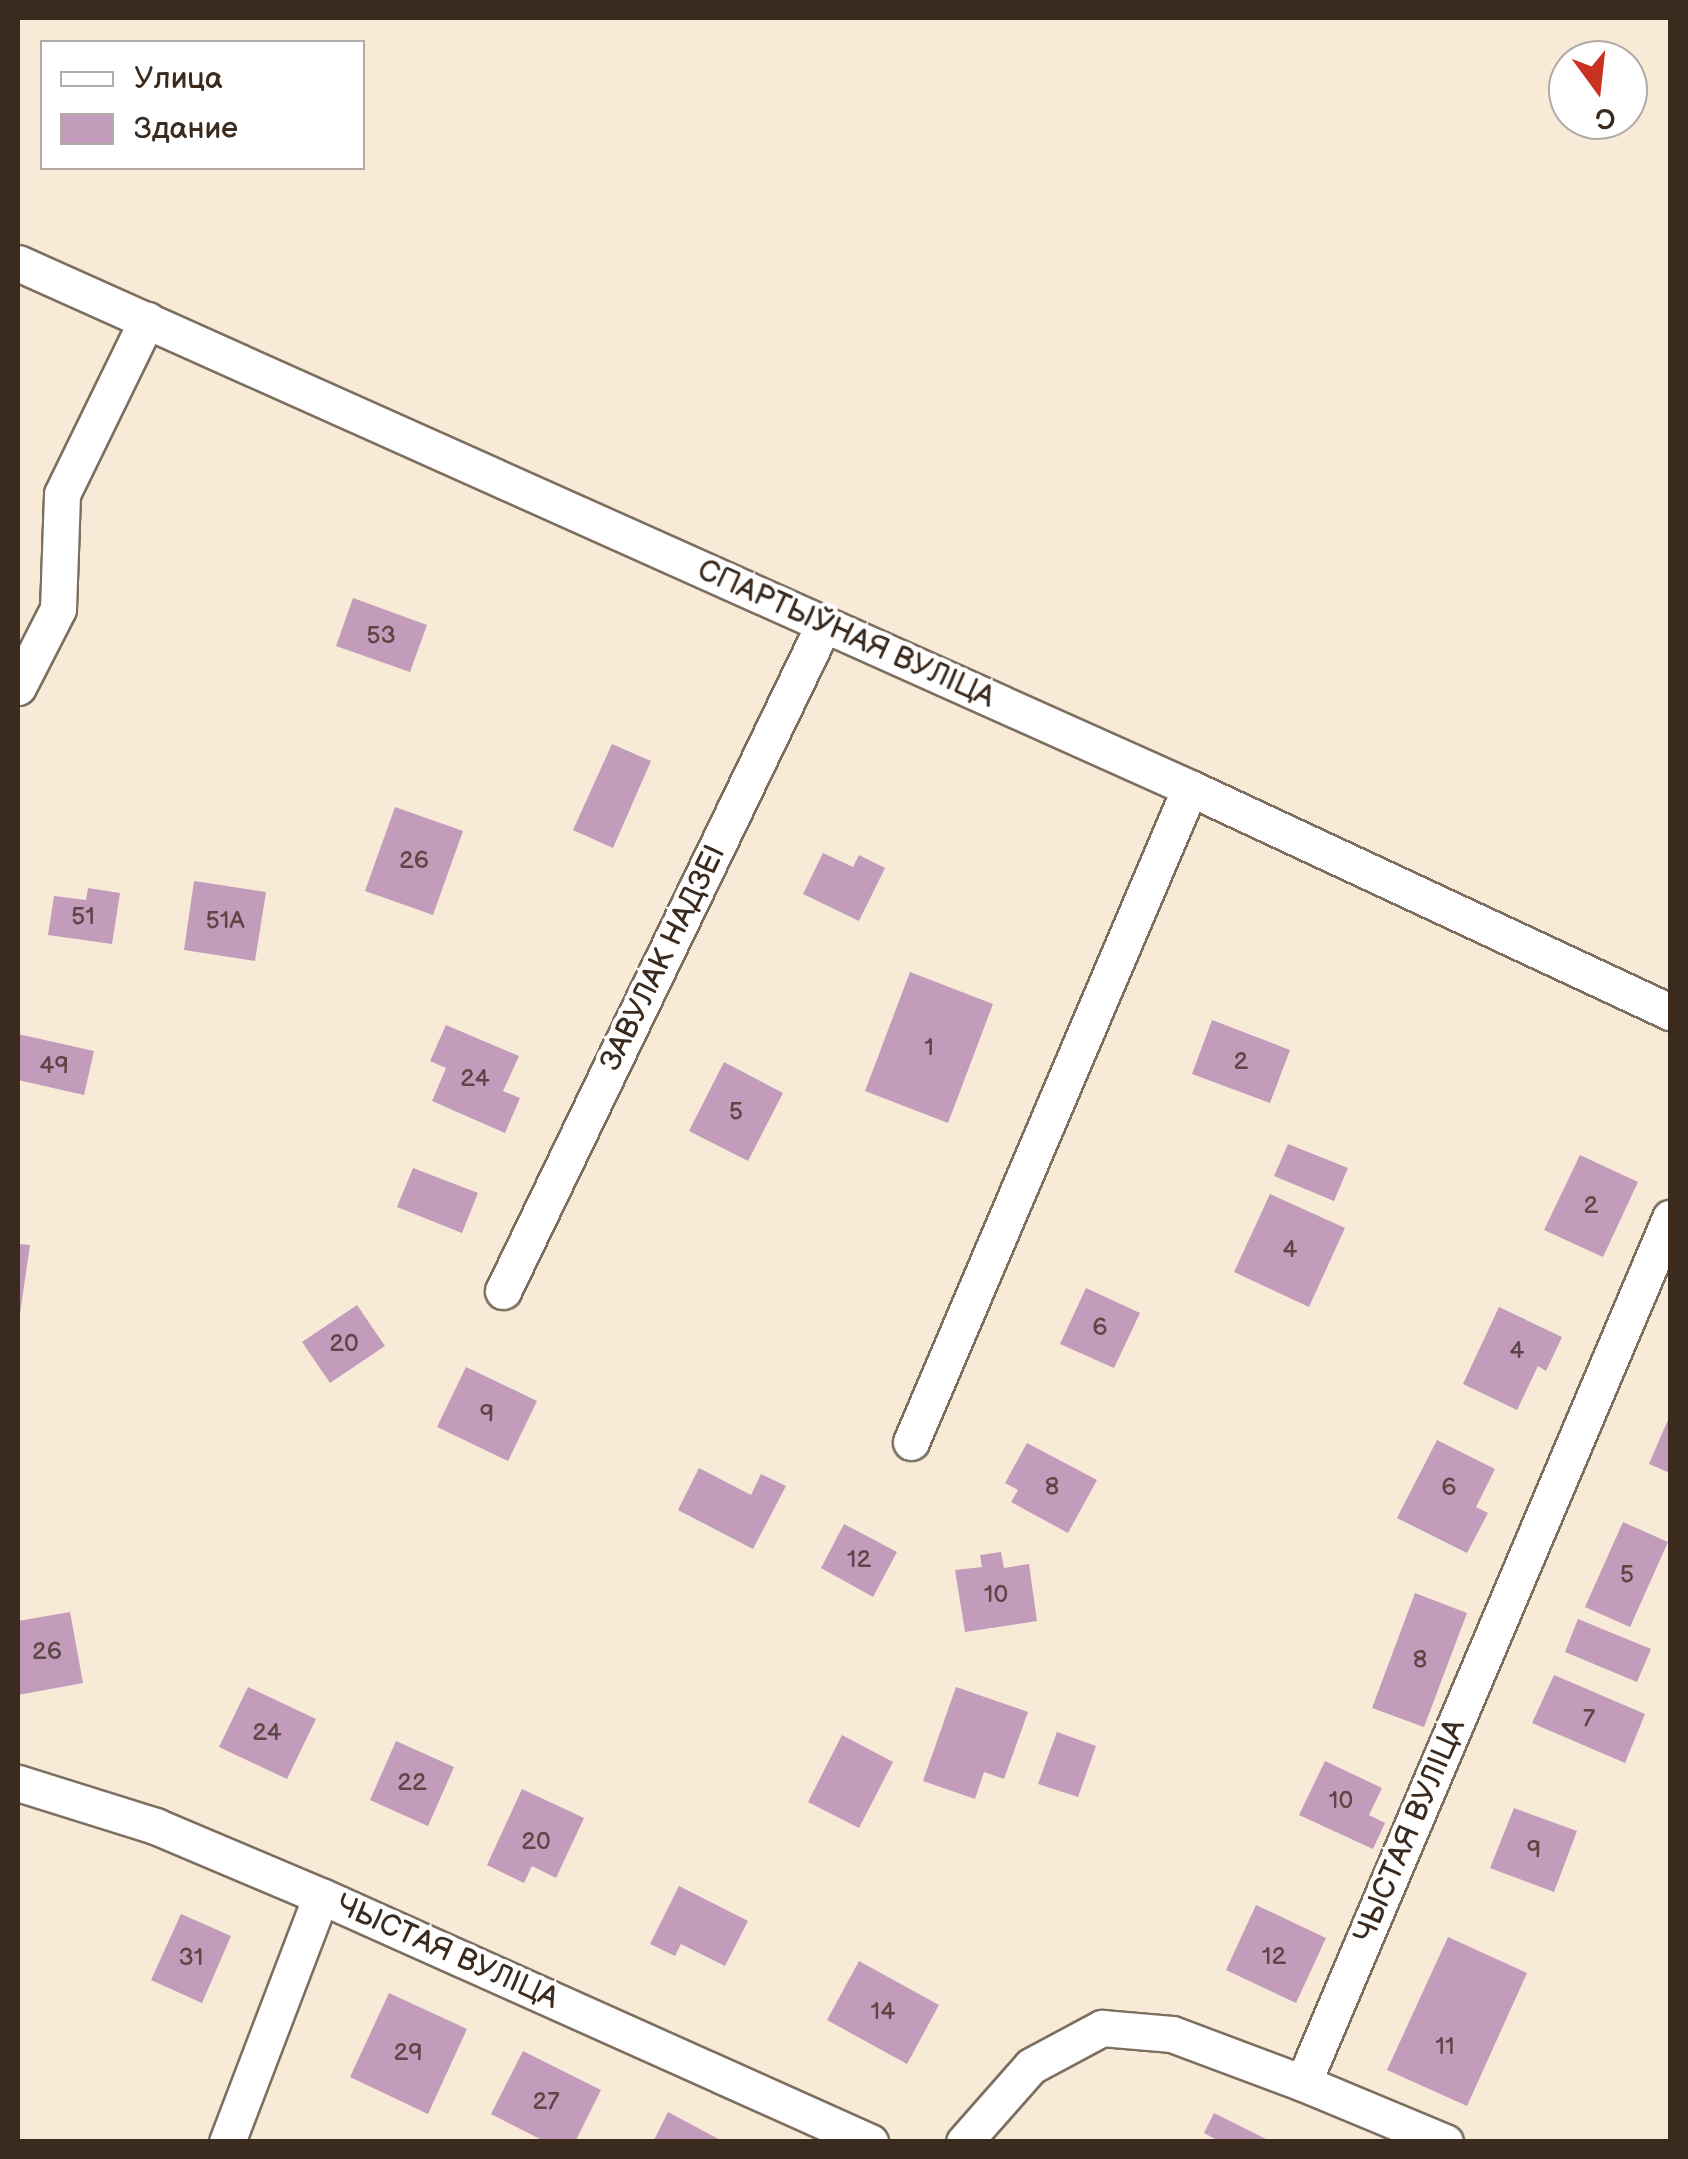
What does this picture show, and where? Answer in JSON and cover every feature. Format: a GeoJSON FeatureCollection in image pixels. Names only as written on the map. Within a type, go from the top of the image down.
{"type":"FeatureCollection","features":[{"type":"Feature","properties":{"kind":"street","name":"СПАРТЫЎНАЯ ВУЛІЦА"},"geometry":{"type":"LineString","coordinates":[[18,263],[1190,788],[1670,1012]]}},
{"type":"Feature","properties":{"kind":"street"},"geometry":{"type":"LineString","coordinates":[[18,687],[58,609],[62,494],[146,320]]}},
{"type":"Feature","properties":{"kind":"street","name":"ЗАВУЛАК НАДЗЕІ"},"geometry":{"type":"LineString","coordinates":[[503,1291],[824,624]]}},
{"type":"Feature","properties":{"kind":"street"},"geometry":{"type":"LineString","coordinates":[[910,1442],[1190,788]]}},
{"type":"Feature","properties":{"kind":"street","name":"ЧЫСТАЯ ВУЛІЦА"},"geometry":{"type":"LineString","coordinates":[[1303,2083],[1670,1218]]}},
{"type":"Feature","properties":{"kind":"street","name":"ЧЫСТАЯ ВУЛІЦА"},"geometry":{"type":"LineString","coordinates":[[18,1783],[154,1826],[321,1896],[870,2142]]}},
{"type":"Feature","properties":{"kind":"street"},"geometry":{"type":"LineString","coordinates":[[227,2142],[321,1896]]}},
{"type":"Feature","properties":{"kind":"street"},"geometry":{"type":"LineString","coordinates":[[964,2142],[1031,2066],[1102,2028],[1172,2034],[1445,2142]]}},
{"type":"Feature","properties":{"kind":"building"},"geometry":{"type":"Polygon","coordinates":[[[353,598],[427,625],[410,672],[336,646],[353,598]]]}},
{"type":"Feature","properties":{"kind":"building"},"geometry":{"type":"Polygon","coordinates":[[[612,744],[651,761],[613,848],[573,830],[612,744]]]}},
{"type":"Feature","properties":{"kind":"building"},"geometry":{"type":"Polygon","coordinates":[[[395,807],[463,831],[433,915],[365,891],[395,807]]]}},
{"type":"Feature","properties":{"kind":"building"},"geometry":{"type":"Polygon","coordinates":[[[823,853],[853,867],[859,855],[885,868],[859,921],[803,894],[823,853]]]}},
{"type":"Feature","properties":{"kind":"building"},"geometry":{"type":"Polygon","coordinates":[[[194,881],[266,892],[255,961],[184,950],[194,881]]]}},
{"type":"Feature","properties":{"kind":"building"},"geometry":{"type":"Polygon","coordinates":[[[88,888],[120,893],[112,944],[48,935],[54,896],[86,900],[88,888]]]}},
{"type":"Feature","properties":{"kind":"building"},"geometry":{"type":"Polygon","coordinates":[[[910,972],[993,1004],[948,1123],[865,1091],[910,972]]]}},
{"type":"Feature","properties":{"kind":"building"},"geometry":{"type":"Polygon","coordinates":[[[1212,1020],[1290,1050],[1270,1103],[1192,1074],[1212,1020]]]}},
{"type":"Feature","properties":{"kind":"building"},"geometry":{"type":"Polygon","coordinates":[[[446,1025],[519,1056],[503,1091],[520,1098],[505,1133],[432,1101],[446,1068],[430,1061],[446,1025]]]}},
{"type":"Feature","properties":{"kind":"building"},"geometry":{"type":"Polygon","coordinates":[[[18,1034],[94,1051],[84,1095],[18,1080],[18,1034]]]}},
{"type":"Feature","properties":{"kind":"building"},"geometry":{"type":"Polygon","coordinates":[[[724,1062],[783,1093],[748,1161],[689,1131],[724,1062]]]}},
{"type":"Feature","properties":{"kind":"building"},"geometry":{"type":"Polygon","coordinates":[[[1288,1144],[1348,1168],[1334,1201],[1274,1176],[1288,1144]]]}},
{"type":"Feature","properties":{"kind":"building"},"geometry":{"type":"Polygon","coordinates":[[[1580,1155],[1638,1182],[1603,1257],[1544,1230],[1580,1155]]]}},
{"type":"Feature","properties":{"kind":"building"},"geometry":{"type":"Polygon","coordinates":[[[413,1168],[478,1193],[462,1233],[397,1207],[413,1168]]]}},
{"type":"Feature","properties":{"kind":"building"},"geometry":{"type":"Polygon","coordinates":[[[1270,1194],[1345,1228],[1309,1307],[1234,1272],[1270,1194]]]}},
{"type":"Feature","properties":{"kind":"building"},"geometry":{"type":"Polygon","coordinates":[[[18,1244],[30,1245],[20,1314],[18,1314],[18,1244]]]}},
{"type":"Feature","properties":{"kind":"building"},"geometry":{"type":"Polygon","coordinates":[[[1086,1288],[1140,1313],[1114,1368],[1060,1344],[1086,1288]]]}},
{"type":"Feature","properties":{"kind":"building"},"geometry":{"type":"Polygon","coordinates":[[[357,1305],[385,1346],[330,1383],[302,1342],[357,1305]]]}},
{"type":"Feature","properties":{"kind":"building"},"geometry":{"type":"Polygon","coordinates":[[[1499,1307],[1562,1337],[1546,1371],[1538,1366],[1517,1410],[1463,1384],[1499,1307]]]}},
{"type":"Feature","properties":{"kind":"building"},"geometry":{"type":"Polygon","coordinates":[[[466,1367],[537,1401],[508,1461],[437,1427],[466,1367]]]}},
{"type":"Feature","properties":{"kind":"building"},"geometry":{"type":"Polygon","coordinates":[[[1670,1415],[1670,1473],[1649,1464],[1670,1415]]]}},
{"type":"Feature","properties":{"kind":"building"},"geometry":{"type":"Polygon","coordinates":[[[1437,1440],[1495,1469],[1476,1507],[1488,1513],[1467,1553],[1397,1518],[1437,1440]]]}},
{"type":"Feature","properties":{"kind":"building"},"geometry":{"type":"Polygon","coordinates":[[[1027,1443],[1097,1480],[1068,1533],[1011,1502],[1018,1490],[1005,1483],[1027,1443]]]}},
{"type":"Feature","properties":{"kind":"building"},"geometry":{"type":"Polygon","coordinates":[[[699,1468],[751,1495],[761,1474],[786,1486],[753,1549],[678,1510],[699,1468]]]}},
{"type":"Feature","properties":{"kind":"building"},"geometry":{"type":"Polygon","coordinates":[[[1623,1522],[1668,1542],[1630,1627],[1585,1607],[1623,1522]]]}},
{"type":"Feature","properties":{"kind":"building"},"geometry":{"type":"Polygon","coordinates":[[[844,1524],[897,1552],[873,1597],[821,1568],[844,1524]]]}},
{"type":"Feature","properties":{"kind":"building"},"geometry":{"type":"Polygon","coordinates":[[[1001,1552],[1004,1568],[1029,1564],[1037,1621],[965,1632],[955,1570],[982,1567],[980,1555],[1001,1552]]]}},
{"type":"Feature","properties":{"kind":"building"},"geometry":{"type":"Polygon","coordinates":[[[1415,1593],[1467,1613],[1424,1727],[1372,1708],[1415,1593]]]}},
{"type":"Feature","properties":{"kind":"building"},"geometry":{"type":"Polygon","coordinates":[[[70,1612],[83,1683],[18,1695],[18,1621],[70,1612]]]}},
{"type":"Feature","properties":{"kind":"building"},"geometry":{"type":"Polygon","coordinates":[[[1578,1619],[1651,1649],[1637,1682],[1565,1652],[1578,1619]]]}},
{"type":"Feature","properties":{"kind":"building"},"geometry":{"type":"Polygon","coordinates":[[[1554,1675],[1645,1714],[1625,1763],[1532,1723],[1554,1675]]]}},
{"type":"Feature","properties":{"kind":"building"},"geometry":{"type":"Polygon","coordinates":[[[248,1687],[316,1719],[287,1779],[219,1747],[248,1687]]]}},
{"type":"Feature","properties":{"kind":"building"},"geometry":{"type":"Polygon","coordinates":[[[956,1687],[1028,1712],[1004,1779],[984,1772],[975,1799],[923,1781],[956,1687]]]}},
{"type":"Feature","properties":{"kind":"building"},"geometry":{"type":"Polygon","coordinates":[[[1057,1732],[1096,1746],[1078,1797],[1038,1784],[1057,1732]]]}},
{"type":"Feature","properties":{"kind":"building"},"geometry":{"type":"Polygon","coordinates":[[[842,1735],[893,1762],[859,1828],[808,1802],[842,1735]]]}},
{"type":"Feature","properties":{"kind":"building"},"geometry":{"type":"Polygon","coordinates":[[[396,1741],[454,1767],[428,1826],[370,1800],[396,1741]]]}},
{"type":"Feature","properties":{"kind":"building"},"geometry":{"type":"Polygon","coordinates":[[[1325,1761],[1382,1788],[1369,1815],[1385,1823],[1373,1849],[1299,1815],[1325,1761]]]}},
{"type":"Feature","properties":{"kind":"building"},"geometry":{"type":"Polygon","coordinates":[[[522,1789],[584,1818],[556,1878],[532,1866],[524,1883],[487,1865],[522,1789]]]}},
{"type":"Feature","properties":{"kind":"building"},"geometry":{"type":"Polygon","coordinates":[[[1514,1808],[1577,1831],[1554,1892],[1490,1868],[1514,1808]]]}},
{"type":"Feature","properties":{"kind":"building"},"geometry":{"type":"Polygon","coordinates":[[[679,1886],[748,1921],[725,1966],[681,1944],[675,1956],[650,1944],[679,1886]]]}},
{"type":"Feature","properties":{"kind":"building"},"geometry":{"type":"Polygon","coordinates":[[[1256,1905],[1326,1938],[1296,2003],[1226,1970],[1256,1905]]]}},
{"type":"Feature","properties":{"kind":"building"},"geometry":{"type":"Polygon","coordinates":[[[181,1914],[231,1936],[202,2003],[151,1980],[181,1914]]]}},
{"type":"Feature","properties":{"kind":"building"},"geometry":{"type":"Polygon","coordinates":[[[1448,1937],[1527,1973],[1467,2106],[1387,2070],[1448,1937]]]}},
{"type":"Feature","properties":{"kind":"building"},"geometry":{"type":"Polygon","coordinates":[[[859,1961],[939,2005],[907,2064],[827,2020],[859,1961]]]}},
{"type":"Feature","properties":{"kind":"building"},"geometry":{"type":"Polygon","coordinates":[[[389,1993],[467,2029],[428,2114],[350,2077],[389,1993]]]}},
{"type":"Feature","properties":{"kind":"building"},"geometry":{"type":"Polygon","coordinates":[[[523,2051],[601,2090],[575,2142],[546,2142],[491,2114],[523,2051]]]}},
{"type":"Feature","properties":{"kind":"building"},"geometry":{"type":"Polygon","coordinates":[[[668,2112],[724,2142],[653,2142],[668,2112]]]}},
{"type":"Feature","properties":{"kind":"building"},"geometry":{"type":"Polygon","coordinates":[[[1214,2113],[1272,2142],[1221,2142],[1204,2133],[1214,2113]]]}}]}
